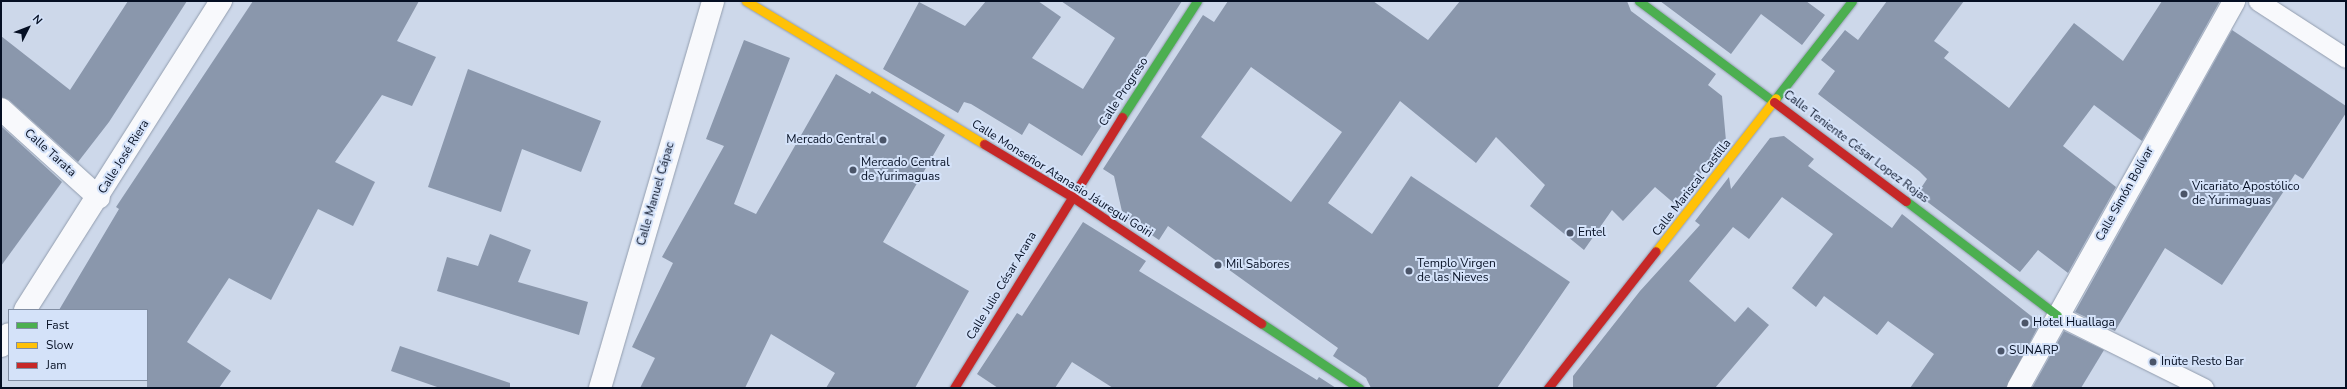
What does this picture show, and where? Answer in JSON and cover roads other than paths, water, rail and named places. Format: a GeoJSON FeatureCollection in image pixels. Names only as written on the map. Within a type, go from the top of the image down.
{"type":"FeatureCollection","features":[{"type":"Feature","properties":{"kind":"street","name":"Calle José Riera"},"geometry":{"type":"LineString","coordinates":[[26,309],[99,198],[221,1]]}},
{"type":"Feature","properties":{"kind":"street","name":"Calle Manuel Cápac"},"geometry":{"type":"LineString","coordinates":[[600,388],[713,1]]}},
{"type":"Feature","properties":{"kind":"street","name":"Calle Monseñor Atanasio Jáuregui Goiri"},"geometry":{"type":"LineString","coordinates":[[746,1],[1071,196],[1359,388]]}},
{"type":"Feature","properties":{"kind":"street","name":"Calle Progreso"},"geometry":{"type":"LineString","coordinates":[[1071,196],[1197,1]]}},
{"type":"Feature","properties":{"kind":"street","name":"Calle Teniente César Lopez Rojas"},"geometry":{"type":"LineString","coordinates":[[1639,1],[2057,315]]}},
{"type":"Feature","properties":{"kind":"street","name":"Calle Mariscal Castilla"},"geometry":{"type":"LineString","coordinates":[[1548,388],[1775,102],[1852,1]]}},
{"type":"Feature","properties":{"kind":"street","name":"Calle Simón Bolívar"},"geometry":{"type":"LineString","coordinates":[[2018,388],[2057,315],[2234,1]]}},
{"type":"Feature","properties":{"kind":"street","name":"Calle Tarata"},"geometry":{"type":"LineString","coordinates":[[1,109],[99,198]]}},
{"type":"Feature","properties":{"kind":"street","name":"Calle Julio César Arana"},"geometry":{"type":"LineString","coordinates":[[954,388],[1071,196]]}},
{"type":"Feature","properties":{"kind":"street"},"geometry":{"type":"LineString","coordinates":[[1,346],[8,336]]}},
{"type":"Feature","properties":{"kind":"lane"},"geometry":{"type":"LineString","coordinates":[[2258,1],[2346,58]]}},
{"type":"Feature","properties":{"kind":"lane"},"geometry":{"type":"LineString","coordinates":[[2057,315],[2192,379],[2204,388]]}},
{"type":"Feature","properties":{"kind":"place","name":"Mercado Central"},"geometry":{"type":"Point","coordinates":[883,140]}},
{"type":"Feature","properties":{"kind":"place","name":"Mercado Central de Yurimaguas"},"geometry":{"type":"Point","coordinates":[853,170]}},
{"type":"Feature","properties":{"kind":"place","name":"Vicariato Apostólico de Yurimaguas"},"geometry":{"type":"Point","coordinates":[2184,194]}},
{"type":"Feature","properties":{"kind":"place","name":"Entel"},"geometry":{"type":"Point","coordinates":[1570,233]}},
{"type":"Feature","properties":{"kind":"place","name":"Mil Sabores"},"geometry":{"type":"Point","coordinates":[1218,265]}},
{"type":"Feature","properties":{"kind":"place","name":"Templo Virgen de las Nieves"},"geometry":{"type":"Point","coordinates":[1409,271]}},
{"type":"Feature","properties":{"kind":"place","name":"Hotel Huallaga"},"geometry":{"type":"Point","coordinates":[2025,323]}},
{"type":"Feature","properties":{"kind":"place","name":"SUNARP"},"geometry":{"type":"Point","coordinates":[2001,351]}},
{"type":"Feature","properties":{"kind":"place","name":"Inüte Resto Bar"},"geometry":{"type":"Point","coordinates":[2153,362]}}]}
